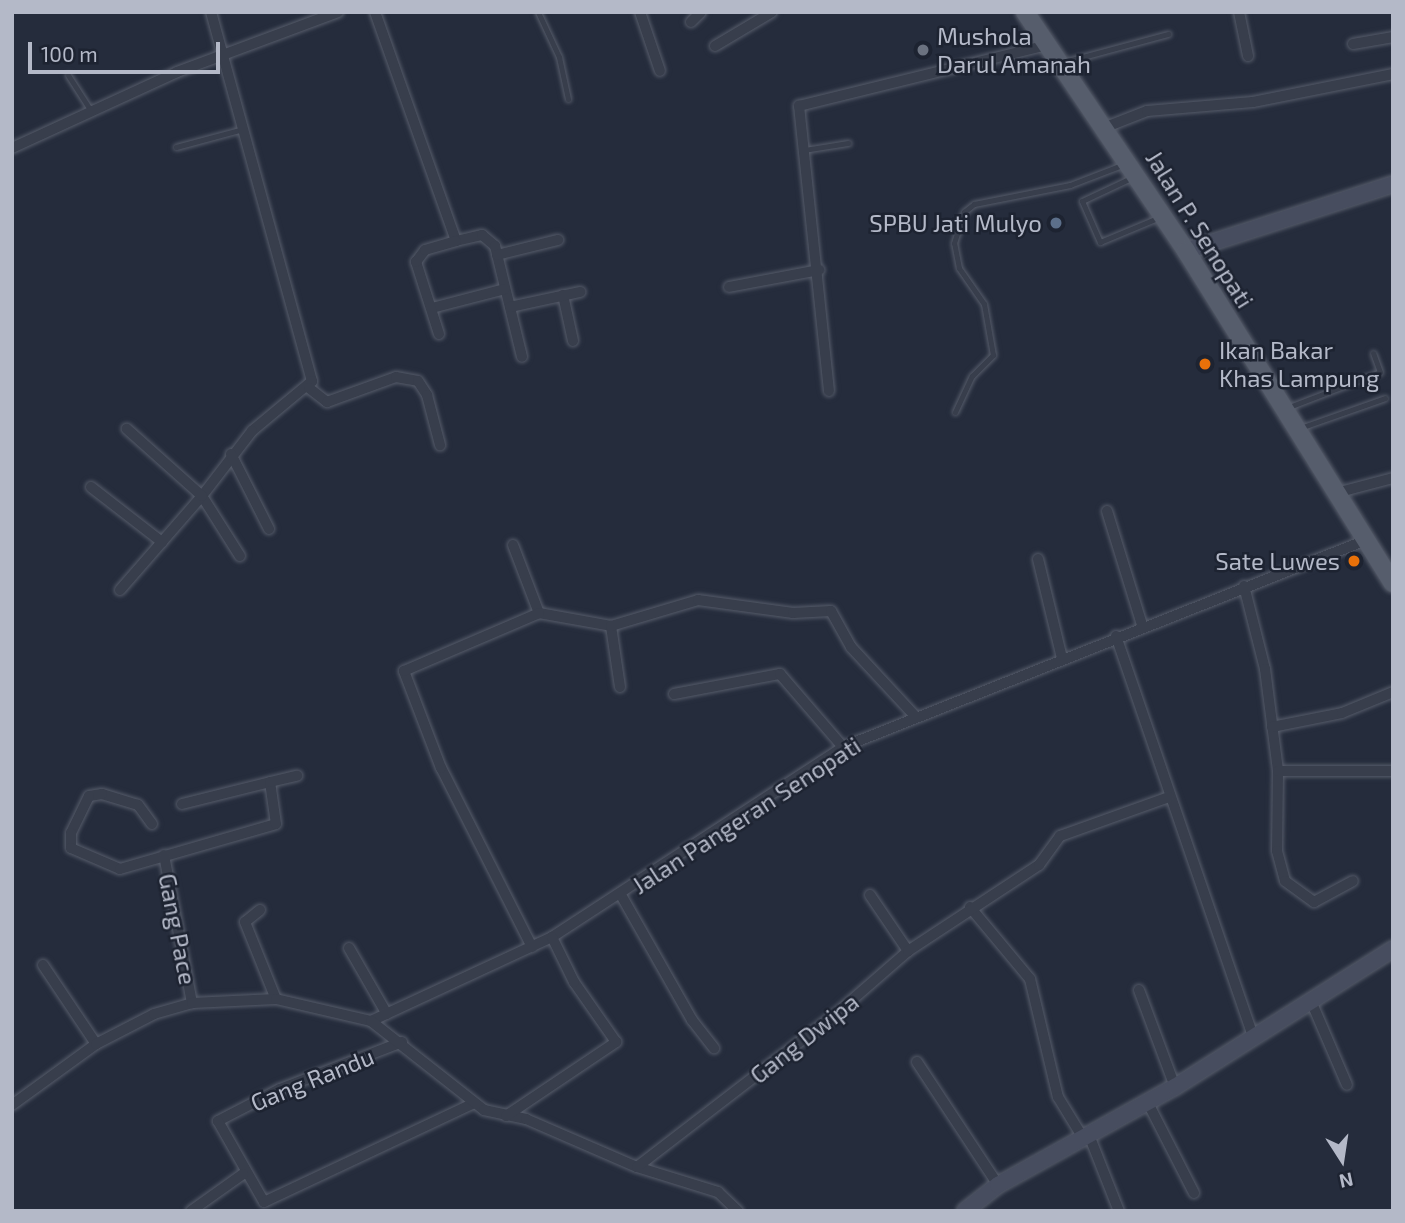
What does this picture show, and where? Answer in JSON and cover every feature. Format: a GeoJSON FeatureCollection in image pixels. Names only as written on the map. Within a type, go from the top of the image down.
{"type":"FeatureCollection","features":[{"type":"Feature","properties":{"kind":"main road","name":"Jalan P. Senopati"},"geometry":{"type":"LineString","coordinates":[[1025,12],[1106,127],[1391,578]]}},
{"type":"Feature","properties":{"kind":"street"},"geometry":{"type":"LineString","coordinates":[[120,590],[202,496],[231,454],[309,388],[312,374],[211,12]]}},
{"type":"Feature","properties":{"kind":"street"},"geometry":{"type":"LineString","coordinates":[[12,148],[177,72],[338,12]]}},
{"type":"Feature","properties":{"kind":"street"},"geometry":{"type":"LineString","coordinates":[[375,12],[456,241]]}},
{"type":"Feature","properties":{"kind":"street"},"geometry":{"type":"LineString","coordinates":[[640,12],[660,71]]}},
{"type":"Feature","properties":{"kind":"street"},"geometry":{"type":"LineString","coordinates":[[691,22],[701,12]]}},
{"type":"Feature","properties":{"kind":"street"},"geometry":{"type":"LineString","coordinates":[[715,46],[757,15],[772,12]]}},
{"type":"Feature","properties":{"kind":"street"},"geometry":{"type":"LineString","coordinates":[[1239,12],[1248,56]]}},
{"type":"Feature","properties":{"kind":"street"},"geometry":{"type":"LineString","coordinates":[[1353,44],[1393,37]]}},
{"type":"Feature","properties":{"kind":"street"},"geometry":{"type":"LineString","coordinates":[[829,391],[819,270],[798,110],[806,102],[1048,46]]}},
{"type":"Feature","properties":{"kind":"street"},"geometry":{"type":"LineString","coordinates":[[1106,127],[1147,111],[1253,102],[1393,74]]}},
{"type":"Feature","properties":{"kind":"street"},"geometry":{"type":"LineString","coordinates":[[1186,251],[1393,184]]}},
{"type":"Feature","properties":{"kind":"street"},"geometry":{"type":"LineString","coordinates":[[439,334],[416,262],[425,250],[482,236],[497,255],[522,357]]}},
{"type":"Feature","properties":{"kind":"street"},"geometry":{"type":"LineString","coordinates":[[497,255],[558,240]]}},
{"type":"Feature","properties":{"kind":"street"},"geometry":{"type":"LineString","coordinates":[[729,287],[819,270]]}},
{"type":"Feature","properties":{"kind":"street"},"geometry":{"type":"LineString","coordinates":[[432,308],[505,289]]}},
{"type":"Feature","properties":{"kind":"street"},"geometry":{"type":"LineString","coordinates":[[510,307],[580,292]]}},
{"type":"Feature","properties":{"kind":"street"},"geometry":{"type":"LineString","coordinates":[[563,295],[573,341]]}},
{"type":"Feature","properties":{"kind":"street"},"geometry":{"type":"LineString","coordinates":[[309,388],[327,402],[396,377],[418,381],[427,395],[440,445]]}},
{"type":"Feature","properties":{"kind":"street"},"geometry":{"type":"LineString","coordinates":[[127,429],[202,496],[240,556]]}},
{"type":"Feature","properties":{"kind":"street"},"geometry":{"type":"LineString","coordinates":[[231,454],[270,529]]}},
{"type":"Feature","properties":{"kind":"street"},"geometry":{"type":"LineString","coordinates":[[1336,492],[1393,478]]}},
{"type":"Feature","properties":{"kind":"street"},"geometry":{"type":"LineString","coordinates":[[91,487],[162,542]]}},
{"type":"Feature","properties":{"kind":"street"},"geometry":{"type":"LineString","coordinates":[[1107,511],[1142,625]]}},
{"type":"Feature","properties":{"kind":"street","name":"Jalan Pangeran Senopati"},"geometry":{"type":"LineString","coordinates":[[371,1021],[552,937],[621,895],[843,747],[1142,625],[1366,540]]}},
{"type":"Feature","properties":{"kind":"street"},"geometry":{"type":"LineString","coordinates":[[513,545],[539,613]]}},
{"type":"Feature","properties":{"kind":"street"},"geometry":{"type":"LineString","coordinates":[[1038,559],[1062,658]]}},
{"type":"Feature","properties":{"kind":"street"},"geometry":{"type":"LineString","coordinates":[[1244,586],[1259,638],[1272,727],[1278,771],[1275,831],[1285,881],[1314,902],[1353,881]]}},
{"type":"Feature","properties":{"kind":"street"},"geometry":{"type":"LineString","coordinates":[[533,947],[441,768],[404,671],[539,613],[611,626],[698,600],[793,613],[831,611],[851,647],[915,716]]}},
{"type":"Feature","properties":{"kind":"street"},"geometry":{"type":"LineString","coordinates":[[611,626],[620,687]]}},
{"type":"Feature","properties":{"kind":"street"},"geometry":{"type":"LineString","coordinates":[[1116,636],[1169,797],[1254,1038]]}},
{"type":"Feature","properties":{"kind":"street"},"geometry":{"type":"LineString","coordinates":[[674,694],[780,674],[843,747]]}},
{"type":"Feature","properties":{"kind":"street"},"geometry":{"type":"LineString","coordinates":[[1272,727],[1342,713],[1393,692]]}},
{"type":"Feature","properties":{"kind":"street"},"geometry":{"type":"LineString","coordinates":[[1278,771],[1393,771]]}},
{"type":"Feature","properties":{"kind":"street"},"geometry":{"type":"LineString","coordinates":[[182,804],[297,776]]}},
{"type":"Feature","properties":{"kind":"street"},"geometry":{"type":"LineString","coordinates":[[152,824],[138,805],[102,794],[89,796],[71,833],[71,848],[120,869],[276,824],[270,782]]}},
{"type":"Feature","properties":{"kind":"street","name":"Gang Dwipa"},"geometry":{"type":"LineString","coordinates":[[636,1167],[837,1013],[908,951],[970,907],[1039,865],[1060,835],[1169,797]]}},
{"type":"Feature","properties":{"kind":"street","name":"Gang Pace"},"geometry":{"type":"LineString","coordinates":[[164,855],[192,1003]]}},
{"type":"Feature","properties":{"kind":"street"},"geometry":{"type":"LineString","coordinates":[[621,895],[692,1020],[714,1048]]}},
{"type":"Feature","properties":{"kind":"street"},"geometry":{"type":"LineString","coordinates":[[870,895],[908,951]]}},
{"type":"Feature","properties":{"kind":"street"},"geometry":{"type":"LineString","coordinates":[[970,907],[1030,979],[1058,1097],[1086,1137],[1119,1211]]}},
{"type":"Feature","properties":{"kind":"street"},"geometry":{"type":"LineString","coordinates":[[260,910],[245,922],[276,999]]}},
{"type":"Feature","properties":{"kind":"street"},"geometry":{"type":"LineString","coordinates":[[506,1115],[616,1042],[574,982],[552,937]]}},
{"type":"Feature","properties":{"kind":"street"},"geometry":{"type":"LineString","coordinates":[[349,948],[387,1014]]}},
{"type":"Feature","properties":{"kind":"street"},"geometry":{"type":"LineString","coordinates":[[965,1211],[998,1185],[1175,1087],[1393,949]]}},
{"type":"Feature","properties":{"kind":"street"},"geometry":{"type":"LineString","coordinates":[[43,965],[96,1044]]}},
{"type":"Feature","properties":{"kind":"street"},"geometry":{"type":"LineString","coordinates":[[1139,990],[1175,1087]]}},
{"type":"Feature","properties":{"kind":"street"},"geometry":{"type":"LineString","coordinates":[[12,1105],[96,1044],[154,1014],[192,1003],[276,999],[371,1021],[402,1042],[472,1104],[567,1135],[636,1167],[718,1192],[738,1211]]}},
{"type":"Feature","properties":{"kind":"street"},"geometry":{"type":"LineString","coordinates":[[1311,1001],[1346,1085]]}},
{"type":"Feature","properties":{"kind":"street","name":"Gang Randu"},"geometry":{"type":"LineString","coordinates":[[243,1174],[217,1125],[223,1118],[280,1088],[402,1042]]}},
{"type":"Feature","properties":{"kind":"street"},"geometry":{"type":"LineString","coordinates":[[917,1062],[998,1185]]}},
{"type":"Feature","properties":{"kind":"street"},"geometry":{"type":"LineString","coordinates":[[1147,1102],[1194,1193]]}},
{"type":"Feature","properties":{"kind":"street"},"geometry":{"type":"LineString","coordinates":[[191,1211],[243,1174],[267,1206],[472,1104]]}},
{"type":"Feature","properties":{"kind":"lane"},"geometry":{"type":"LineString","coordinates":[[538,12],[559,57],[568,99]]}},
{"type":"Feature","properties":{"kind":"lane"},"geometry":{"type":"LineString","coordinates":[[1061,63],[1168,34]]}},
{"type":"Feature","properties":{"kind":"lane"},"geometry":{"type":"LineString","coordinates":[[68,75],[91,111]]}},
{"type":"Feature","properties":{"kind":"lane"},"geometry":{"type":"LineString","coordinates":[[176,148],[243,129]]}},
{"type":"Feature","properties":{"kind":"lane"},"geometry":{"type":"LineString","coordinates":[[804,150],[848,143]]}},
{"type":"Feature","properties":{"kind":"lane"},"geometry":{"type":"LineString","coordinates":[[1133,169],[1082,201],[1100,242],[1163,216]]}},
{"type":"Feature","properties":{"kind":"lane"},"geometry":{"type":"LineString","coordinates":[[955,412],[972,376],[993,355],[984,304],[960,268],[954,243],[964,212],[974,204],[1133,169]]}},
{"type":"Feature","properties":{"kind":"lane"},"geometry":{"type":"LineString","coordinates":[[1284,408],[1380,372],[1373,353]]}},
{"type":"Feature","properties":{"kind":"lane"},"geometry":{"type":"LineString","coordinates":[[1297,429],[1385,398]]}},
{"type":"Feature","properties":{"kind":"place","name":"Mushola Darul Amanah"},"geometry":{"type":"Point","coordinates":[923,50]}},
{"type":"Feature","properties":{"kind":"place","name":"SPBU Jati Mulyo"},"geometry":{"type":"Point","coordinates":[1056,223]}},
{"type":"Feature","properties":{"kind":"place","name":"Ikan Bakar Khas Lampung"},"geometry":{"type":"Point","coordinates":[1205,364]}},
{"type":"Feature","properties":{"kind":"place","name":"Sate Luwes"},"geometry":{"type":"Point","coordinates":[1354,561]}}]}
